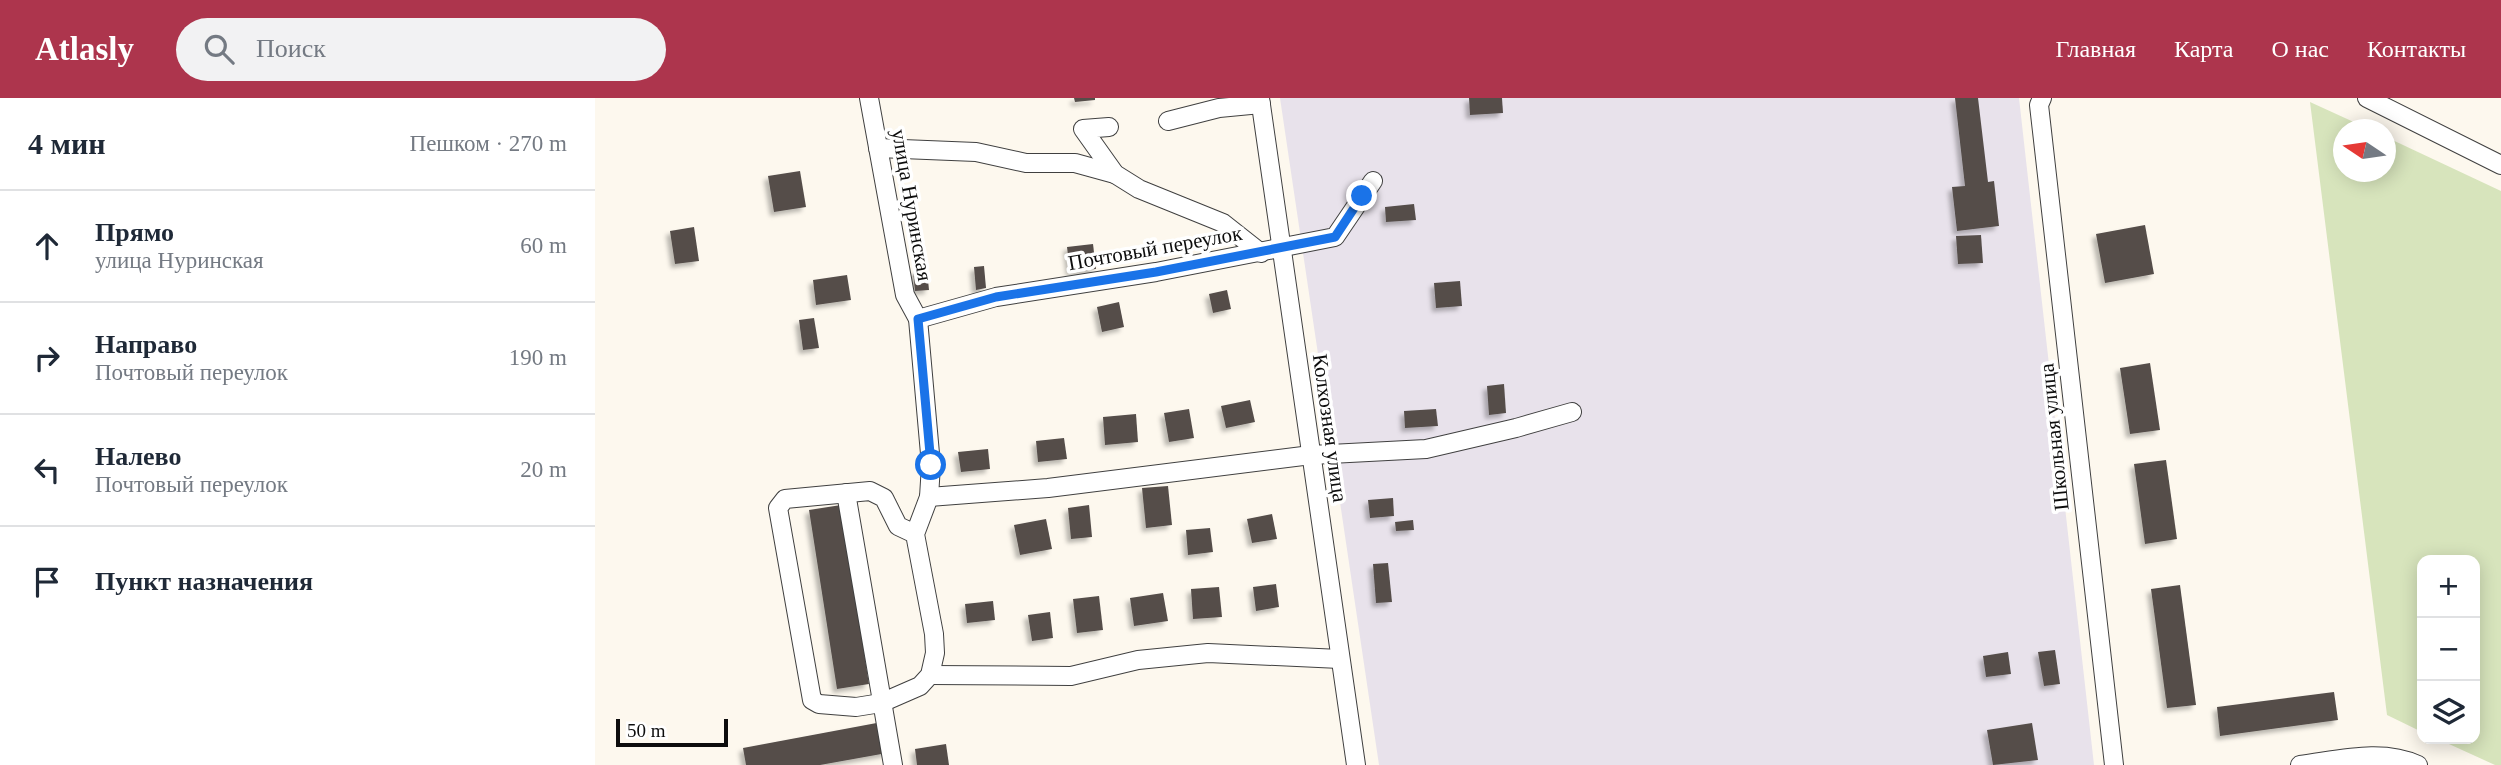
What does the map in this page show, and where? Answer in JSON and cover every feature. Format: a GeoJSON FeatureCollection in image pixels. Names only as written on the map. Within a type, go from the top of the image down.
{"type":"FeatureCollection","features":[{"type":"Feature","properties":{"kind":"street","name":"улица Нуринская"},"geometry":{"type":"LineString","coordinates":[[869,98],[905,295],[918,319],[931,465],[929,497],[915,534]]}},
{"type":"Feature","properties":{"kind":"street"},"geometry":{"type":"LineString","coordinates":[[2367,98],[2501,165]]}},
{"type":"Feature","properties":{"kind":"street"},"geometry":{"type":"LineString","coordinates":[[1168,121],[1261,101]]}},
{"type":"Feature","properties":{"kind":"street","name":"Колхозная улица"},"geometry":{"type":"LineString","coordinates":[[1261,101],[1356,765]]}},
{"type":"Feature","properties":{"kind":"street","name":"Школьная улица"},"geometry":{"type":"LineString","coordinates":[[2041,101],[2114,765]]}},
{"type":"Feature","properties":{"kind":"street"},"geometry":{"type":"LineString","coordinates":[[1109,127],[1083,129],[1115,174]]}},
{"type":"Feature","properties":{"kind":"street"},"geometry":{"type":"LineString","coordinates":[[878,148],[976,152],[1026,163],[1075,163],[1115,174],[1139,189],[1223,223],[1261,253]]}},
{"type":"Feature","properties":{"kind":"street","name":"Почтовый переулок"},"geometry":{"type":"LineString","coordinates":[[918,319],[996,297],[1261,253],[1335,237],[1373,181]]}},
{"type":"Feature","properties":{"kind":"street"},"geometry":{"type":"LineString","coordinates":[[929,497],[1048,488],[1311,455],[1426,449],[1571,412]]}},
{"type":"Feature","properties":{"kind":"street"},"geometry":{"type":"LineString","coordinates":[[870,491],[884,498],[898,526],[915,534],[933,634],[935,653],[930,675],[920,685],[881,703],[856,708],[819,704],[812,700],[778,508],[785,499],[870,491]]}},
{"type":"Feature","properties":{"kind":"street"},"geometry":{"type":"LineString","coordinates":[[846,493],[893,765]]}},
{"type":"Feature","properties":{"kind":"street"},"geometry":{"type":"LineString","coordinates":[[930,675],[1071,676],[1138,660],[1208,653],[1341,659]]}},
{"type":"Feature","properties":{"kind":"street"},"geometry":{"type":"LineString","coordinates":[[2300,765],[2377,755],[2404,758],[2418,765]]}},
{"type":"Feature","properties":{"kind":"shaded area"},"geometry":{"type":"Polygon","coordinates":[[[1280,98],[2019,98],[2094,765],[1379,765],[1280,98]]]}},
{"type":"Feature","properties":{"kind":"green space"},"geometry":{"type":"Polygon","coordinates":[[[2310,102],[2347,119],[2333,119],[2333,182],[2396,182],[2396,142],[2501,191],[2501,765],[2495,765],[2449,744],[2480,744],[2480,555],[2417,555],[2417,730],[2387,715],[2310,102]]]}},
{"type":"Feature","properties":{"kind":"building"},"geometry":{"type":"Polygon","coordinates":[[[1074,98],[1095,98],[1095,100],[1075,102],[1074,98]]]}},
{"type":"Feature","properties":{"kind":"building"},"geometry":{"type":"Polygon","coordinates":[[[1469,98],[1502,98],[1503,113],[1470,115],[1469,98]]]}},
{"type":"Feature","properties":{"kind":"building"},"geometry":{"type":"Polygon","coordinates":[[[1955,98],[1978,98],[1988,182],[1994,181],[1999,226],[1957,231],[1952,187],[1965,186],[1955,98]]]}},
{"type":"Feature","properties":{"kind":"building"},"geometry":{"type":"Polygon","coordinates":[[[800,171],[806,207],[774,212],[768,176],[800,171]]]}},
{"type":"Feature","properties":{"kind":"building"},"geometry":{"type":"Polygon","coordinates":[[[1414,204],[1416,220],[1386,222],[1385,207],[1414,204]]]}},
{"type":"Feature","properties":{"kind":"building"},"geometry":{"type":"Polygon","coordinates":[[[2145,225],[2154,274],[2105,283],[2096,234],[2145,225]]]}},
{"type":"Feature","properties":{"kind":"building"},"geometry":{"type":"Polygon","coordinates":[[[694,227],[699,261],[675,264],[670,231],[694,227]]]}},
{"type":"Feature","properties":{"kind":"building"},"geometry":{"type":"Polygon","coordinates":[[[1981,235],[1983,263],[1958,264],[1956,236],[1981,235]]]}},
{"type":"Feature","properties":{"kind":"building"},"geometry":{"type":"Polygon","coordinates":[[[1093,244],[1096,269],[1070,272],[1067,247],[1093,244]]]}},
{"type":"Feature","properties":{"kind":"building"},"geometry":{"type":"Polygon","coordinates":[[[984,266],[986,288],[976,290],[974,267],[984,266]]]}},
{"type":"Feature","properties":{"kind":"building"},"geometry":{"type":"Polygon","coordinates":[[[927,270],[929,290],[915,291],[913,271],[927,270]]]}},
{"type":"Feature","properties":{"kind":"building"},"geometry":{"type":"Polygon","coordinates":[[[847,275],[851,300],[816,305],[813,280],[847,275]]]}},
{"type":"Feature","properties":{"kind":"building"},"geometry":{"type":"Polygon","coordinates":[[[1460,281],[1462,306],[1436,308],[1434,283],[1460,281]]]}},
{"type":"Feature","properties":{"kind":"building"},"geometry":{"type":"Polygon","coordinates":[[[1227,290],[1231,309],[1213,313],[1209,294],[1227,290]]]}},
{"type":"Feature","properties":{"kind":"building"},"geometry":{"type":"Polygon","coordinates":[[[1119,302],[1124,327],[1102,332],[1097,307],[1119,302]]]}},
{"type":"Feature","properties":{"kind":"building"},"geometry":{"type":"Polygon","coordinates":[[[814,318],[819,348],[803,350],[799,320],[814,318]]]}},
{"type":"Feature","properties":{"kind":"building"},"geometry":{"type":"Polygon","coordinates":[[[2150,363],[2160,430],[2130,434],[2120,368],[2150,363]]]}},
{"type":"Feature","properties":{"kind":"building"},"geometry":{"type":"Polygon","coordinates":[[[1504,384],[1506,413],[1489,415],[1487,386],[1504,384]]]}},
{"type":"Feature","properties":{"kind":"building"},"geometry":{"type":"Polygon","coordinates":[[[1250,400],[1255,422],[1226,428],[1221,406],[1250,400]]]}},
{"type":"Feature","properties":{"kind":"building"},"geometry":{"type":"Polygon","coordinates":[[[1189,409],[1194,438],[1169,442],[1164,413],[1189,409]]]}},
{"type":"Feature","properties":{"kind":"building"},"geometry":{"type":"Polygon","coordinates":[[[1436,409],[1438,426],[1405,428],[1404,411],[1436,409]]]}},
{"type":"Feature","properties":{"kind":"building"},"geometry":{"type":"Polygon","coordinates":[[[1136,414],[1138,442],[1105,445],[1103,417],[1136,414]]]}},
{"type":"Feature","properties":{"kind":"building"},"geometry":{"type":"Polygon","coordinates":[[[1064,438],[1067,459],[1038,462],[1036,441],[1064,438]]]}},
{"type":"Feature","properties":{"kind":"building"},"geometry":{"type":"Polygon","coordinates":[[[988,449],[990,469],[961,472],[958,452],[988,449]]]}},
{"type":"Feature","properties":{"kind":"building"},"geometry":{"type":"Polygon","coordinates":[[[2166,460],[2177,539],[2145,544],[2134,464],[2166,460]]]}},
{"type":"Feature","properties":{"kind":"building"},"geometry":{"type":"Polygon","coordinates":[[[1168,486],[1172,525],[1146,528],[1142,488],[1168,486]]]}},
{"type":"Feature","properties":{"kind":"building"},"geometry":{"type":"Polygon","coordinates":[[[1393,498],[1394,516],[1370,518],[1368,500],[1393,498]]]}},
{"type":"Feature","properties":{"kind":"building"},"geometry":{"type":"Polygon","coordinates":[[[841,505],[869,684],[837,689],[809,510],[841,505]]]}},
{"type":"Feature","properties":{"kind":"building"},"geometry":{"type":"Polygon","coordinates":[[[1089,505],[1092,537],[1071,539],[1068,508],[1089,505]]]}},
{"type":"Feature","properties":{"kind":"building"},"geometry":{"type":"Polygon","coordinates":[[[1272,514],[1277,539],[1252,543],[1247,519],[1272,514]]]}},
{"type":"Feature","properties":{"kind":"building"},"geometry":{"type":"Polygon","coordinates":[[[1046,519],[1052,549],[1020,555],[1014,525],[1046,519]]]}},
{"type":"Feature","properties":{"kind":"building"},"geometry":{"type":"Polygon","coordinates":[[[1413,520],[1414,530],[1396,531],[1395,522],[1413,520]]]}},
{"type":"Feature","properties":{"kind":"building"},"geometry":{"type":"Polygon","coordinates":[[[1210,528],[1213,552],[1188,555],[1186,530],[1210,528]]]}},
{"type":"Feature","properties":{"kind":"building"},"geometry":{"type":"Polygon","coordinates":[[[1388,563],[1392,602],[1376,603],[1373,564],[1388,563]]]}},
{"type":"Feature","properties":{"kind":"building"},"geometry":{"type":"Polygon","coordinates":[[[1276,584],[1279,607],[1256,611],[1253,587],[1276,584]]]}},
{"type":"Feature","properties":{"kind":"building"},"geometry":{"type":"Polygon","coordinates":[[[2180,585],[2196,705],[2167,708],[2151,589],[2180,585]]]}},
{"type":"Feature","properties":{"kind":"building"},"geometry":{"type":"Polygon","coordinates":[[[1219,587],[1222,617],[1193,619],[1191,589],[1219,587]]]}},
{"type":"Feature","properties":{"kind":"building"},"geometry":{"type":"Polygon","coordinates":[[[1163,593],[1168,621],[1134,626],[1130,598],[1163,593]]]}},
{"type":"Feature","properties":{"kind":"building"},"geometry":{"type":"Polygon","coordinates":[[[1099,596],[1103,630],[1077,633],[1073,599],[1099,596]]]}},
{"type":"Feature","properties":{"kind":"building"},"geometry":{"type":"Polygon","coordinates":[[[993,601],[995,620],[967,623],[965,604],[993,601]]]}},
{"type":"Feature","properties":{"kind":"building"},"geometry":{"type":"Polygon","coordinates":[[[1050,612],[1053,638],[1032,641],[1028,615],[1050,612]]]}},
{"type":"Feature","properties":{"kind":"building"},"geometry":{"type":"Polygon","coordinates":[[[2055,650],[2060,684],[2044,686],[2038,652],[2055,650]]]}},
{"type":"Feature","properties":{"kind":"building"},"geometry":{"type":"Polygon","coordinates":[[[2008,652],[2011,674],[1986,677],[1983,656],[2008,652]]]}},
{"type":"Feature","properties":{"kind":"building"},"geometry":{"type":"Polygon","coordinates":[[[2334,692],[2338,720],[2220,736],[2217,707],[2334,692]]]}},
{"type":"Feature","properties":{"kind":"building"},"geometry":{"type":"Polygon","coordinates":[[[882,722],[887,753],[820,765],[746,765],[743,748],[882,722]]]}},
{"type":"Feature","properties":{"kind":"building"},"geometry":{"type":"Polygon","coordinates":[[[2032,723],[2038,760],[1993,765],[1987,730],[2032,723]]]}},
{"type":"Feature","properties":{"kind":"building"},"geometry":{"type":"Polygon","coordinates":[[[946,744],[949,765],[917,765],[915,749],[946,744]]]}},
{"type":"Feature","properties":{"kind":"route"},"geometry":{"type":"LineString","coordinates":[[931,465],[918,319],[996,297],[1156,272],[1335,237],[1362,196]]}}]}
